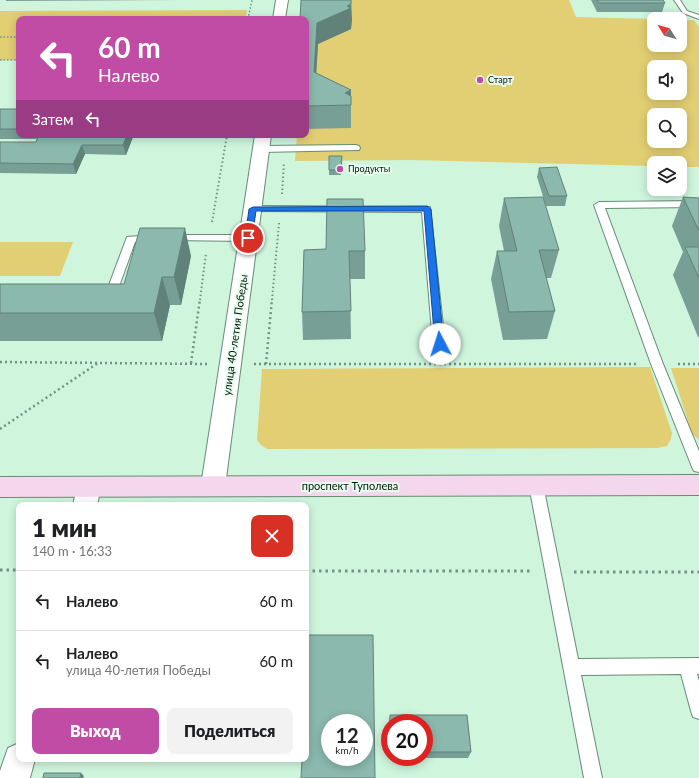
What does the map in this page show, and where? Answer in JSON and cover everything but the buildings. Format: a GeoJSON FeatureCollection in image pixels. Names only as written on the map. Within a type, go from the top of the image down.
{"type":"FeatureCollection","features":[{"type":"Feature","properties":{"kind":"main road","name":"проспект Туполева"},"geometry":{"type":"LineString","coordinates":[[0,487],[87,496],[213,486],[699,485]]}},
{"type":"Feature","properties":{"kind":"street"},"geometry":{"type":"LineString","coordinates":[[279,16],[282,0]]}},
{"type":"Feature","properties":{"kind":"street","name":"улица 40-летия Победы"},"geometry":{"type":"LineString","coordinates":[[213,486],[262,142]]}},
{"type":"Feature","properties":{"kind":"street"},"geometry":{"type":"LineString","coordinates":[[14,778],[18,762]]}},
{"type":"Feature","properties":{"kind":"lane"},"geometry":{"type":"LineString","coordinates":[[677,0],[685,12],[699,17]]}},
{"type":"Feature","properties":{"kind":"lane"},"geometry":{"type":"LineString","coordinates":[[262,142],[356,148]]}},
{"type":"Feature","properties":{"kind":"lane"},"geometry":{"type":"LineString","coordinates":[[699,204],[598,205],[657,364],[699,467]]}},
{"type":"Feature","properties":{"kind":"lane"},"geometry":{"type":"LineString","coordinates":[[253,209],[427,209],[440,344]]}},
{"type":"Feature","properties":{"kind":"lane"},"geometry":{"type":"LineString","coordinates":[[91,289],[113,289],[131,239],[248,238]]}},
{"type":"Feature","properties":{"kind":"lane"},"geometry":{"type":"LineString","coordinates":[[536,485],[593,778]]}},
{"type":"Feature","properties":{"kind":"lane"},"geometry":{"type":"LineString","coordinates":[[571,667],[693,666],[699,711]]}},
{"type":"Feature","properties":{"kind":"path"},"geometry":{"type":"LineString","coordinates":[[249,16],[252,0]]}},
{"type":"Feature","properties":{"kind":"path"},"geometry":{"type":"LineString","coordinates":[[0,37],[16,37]]}},
{"type":"Feature","properties":{"kind":"path"},"geometry":{"type":"LineString","coordinates":[[0,60],[16,60]]}},
{"type":"Feature","properties":{"kind":"path"},"geometry":{"type":"LineString","coordinates":[[0,362],[191,363],[208,238],[226,138]]}},
{"type":"Feature","properties":{"kind":"path"},"geometry":{"type":"LineString","coordinates":[[280,208],[266,364],[699,364]]}},
{"type":"Feature","properties":{"kind":"path"},"geometry":{"type":"LineString","coordinates":[[0,429],[99,363]]}},
{"type":"Feature","properties":{"kind":"path"},"geometry":{"type":"LineString","coordinates":[[0,570],[16,570]]}},
{"type":"Feature","properties":{"kind":"path"},"geometry":{"type":"LineString","coordinates":[[309,571],[699,572]]}},
{"type":"Feature","properties":{"kind":"shaded area","name":"Старт"},"geometry":{"type":"Polygon","coordinates":[[[302,0],[569,0],[576,17],[647,19],[647,52],[687,52],[687,20],[694,20],[699,27],[699,167],[687,167],[687,156],[647,156],[647,166],[410,160],[295,161],[297,138],[309,138],[309,16],[305,16],[302,0]]]}},
{"type":"Feature","properties":{"kind":"shaded area"},"geometry":{"type":"Polygon","coordinates":[[[247,10],[246,16],[16,16],[16,60],[0,60],[0,11],[247,10]]]}},
{"type":"Feature","properties":{"kind":"shaded area"},"geometry":{"type":"Polygon","coordinates":[[[0,242],[73,242],[60,276],[0,276],[0,242]]]}},
{"type":"Feature","properties":{"kind":"shaded area"},"geometry":{"type":"Polygon","coordinates":[[[650,367],[672,433],[671,439],[667,446],[657,448],[267,449],[257,440],[262,369],[650,367]]]}},
{"type":"Feature","properties":{"kind":"shaded area"},"geometry":{"type":"Polygon","coordinates":[[[671,368],[699,368],[699,440],[692,434],[671,368]]]}},
{"type":"Feature","properties":{"kind":"place","name":"Старт"},"geometry":{"type":"Point","coordinates":[480,80]}},
{"type":"Feature","properties":{"kind":"place","name":"Продукты"},"geometry":{"type":"Point","coordinates":[340,169]}},
{"type":"Feature","properties":{"kind":"route"},"geometry":{"type":"LineString","coordinates":[[248,238],[253,209],[427,209],[440,344]]}}]}
